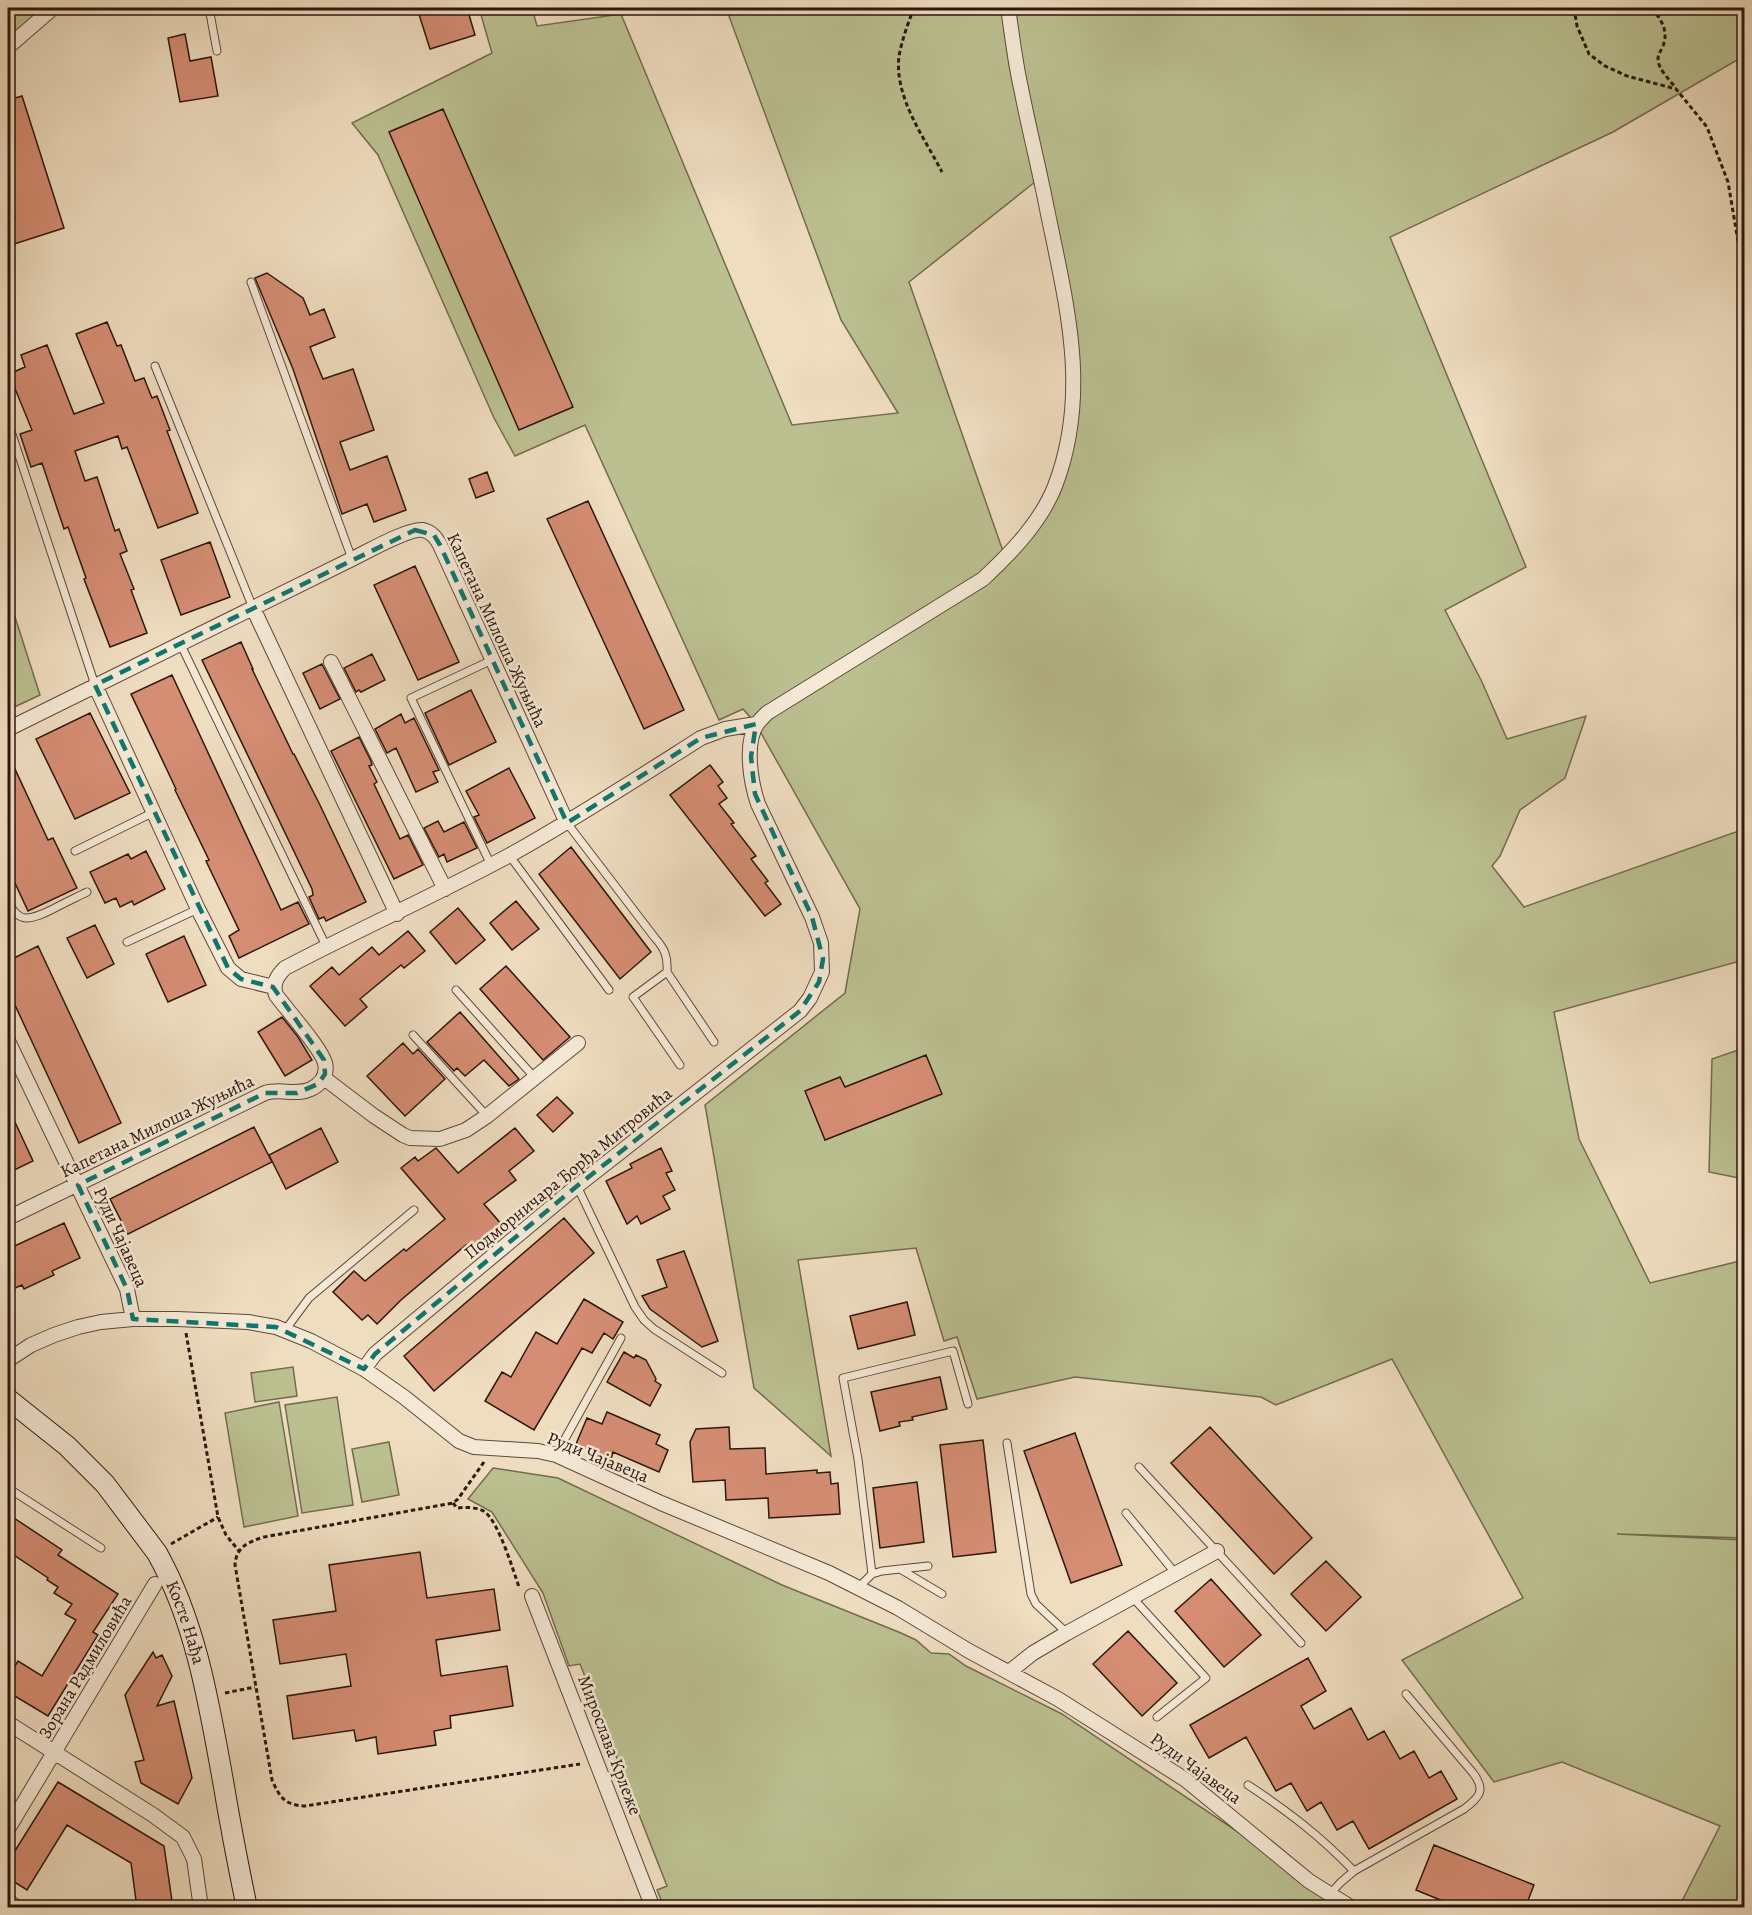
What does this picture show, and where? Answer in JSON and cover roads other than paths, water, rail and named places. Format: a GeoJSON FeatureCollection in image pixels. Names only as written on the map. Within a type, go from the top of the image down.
{"type":"FeatureCollection","features":[{"type":"Feature","properties":{"kind":"street"},"geometry":{"type":"LineString","coordinates":[[8,47],[53,8]]}},
{"type":"Feature","properties":{"kind":"street"},"geometry":{"type":"LineString","coordinates":[[578,1043],[487,1116],[466,1130],[428,1140],[410,1138],[374,1116],[324,1078],[324,1060],[276,995],[274,987],[285,968],[397,914],[567,823],[701,738],[724,729],[756,724],[767,713],[983,579],[1005,558],[1034,523],[1054,489],[1069,439],[1074,375],[1070,324],[1020,87],[1008,8]]}},
{"type":"Feature","properties":{"kind":"street","name":"Капетана Милоша Жуњића"},"geometry":{"type":"LineString","coordinates":[[8,729],[180,642],[404,534],[424,530],[434,535],[567,823]]}},
{"type":"Feature","properties":{"kind":"street"},"geometry":{"type":"LineString","coordinates":[[253,608],[397,914]]}},
{"type":"Feature","properties":{"kind":"street"},"geometry":{"type":"LineString","coordinates":[[331,662],[445,889]]}},
{"type":"Feature","properties":{"kind":"street"},"geometry":{"type":"LineString","coordinates":[[95,685],[198,909],[223,958],[233,974],[250,982],[274,987]]}},
{"type":"Feature","properties":{"kind":"street","name":"Подморничара Ђорђа Митровића"},"geometry":{"type":"LineString","coordinates":[[364,1369],[375,1354],[577,1186],[800,1011],[810,998],[822,972],[821,943],[812,916],[755,794],[750,769],[752,740],[756,724]]}},
{"type":"Feature","properties":{"kind":"street","name":"Руди Чајавеца"},"geometry":{"type":"LineString","coordinates":[[8,1041],[127,1289],[133,1319]]}},
{"type":"Feature","properties":{"kind":"street","name":"Капетана Милоша Жуњића"},"geometry":{"type":"LineString","coordinates":[[8,1218],[265,1093],[303,1091],[312,1088],[324,1078]]}},
{"type":"Feature","properties":{"kind":"street","name":"Руди Чајавеца"},"geometry":{"type":"LineString","coordinates":[[8,1360],[31,1345],[78,1327],[133,1319],[248,1322],[286,1329],[364,1369],[404,1397],[459,1441],[474,1447],[538,1451],[556,1455],[661,1503],[803,1561],[858,1588],[1058,1698],[1186,1780],[1309,1881],[1352,1908]]}},
{"type":"Feature","properties":{"kind":"street","name":"Косте Нађа"},"geometry":{"type":"LineString","coordinates":[[8,1400],[67,1446],[105,1484],[157,1553],[183,1610],[208,1696],[247,1908]]}},
{"type":"Feature","properties":{"kind":"street"},"geometry":{"type":"LineString","coordinates":[[1009,1672],[1033,1653],[1066,1633],[1217,1551]]}},
{"type":"Feature","properties":{"kind":"street","name":"Зорана Радмиловића"},"geometry":{"type":"LineString","coordinates":[[8,1829],[155,1584]]}},
{"type":"Feature","properties":{"kind":"street","name":"Мирослава Крлеже"},"geometry":{"type":"LineString","coordinates":[[532,1596],[653,1908]]}},
{"type":"Feature","properties":{"kind":"street"},"geometry":{"type":"LineString","coordinates":[[8,1723],[153,1815],[183,1838],[194,1859],[201,1908]]}},
{"type":"Feature","properties":{"kind":"lane"},"geometry":{"type":"LineString","coordinates":[[209,8],[217,51]]}},
{"type":"Feature","properties":{"kind":"lane"},"geometry":{"type":"LineString","coordinates":[[251,282],[352,559]]}},
{"type":"Feature","properties":{"kind":"lane"},"geometry":{"type":"LineString","coordinates":[[155,366],[253,608]]}},
{"type":"Feature","properties":{"kind":"lane"},"geometry":{"type":"LineString","coordinates":[[8,422],[95,685]]}},
{"type":"Feature","properties":{"kind":"lane"},"geometry":{"type":"LineString","coordinates":[[180,642],[327,948]]}},
{"type":"Feature","properties":{"kind":"lane"},"geometry":{"type":"LineString","coordinates":[[491,865],[411,698],[492,660]]}},
{"type":"Feature","properties":{"kind":"lane"},"geometry":{"type":"LineString","coordinates":[[75,851],[154,812]]}},
{"type":"Feature","properties":{"kind":"lane"},"geometry":{"type":"LineString","coordinates":[[567,823],[664,947],[668,960],[667,972],[714,1042]]}},
{"type":"Feature","properties":{"kind":"lane"},"geometry":{"type":"LineString","coordinates":[[509,855],[609,990]]}},
{"type":"Feature","properties":{"kind":"lane"},"geometry":{"type":"LineString","coordinates":[[8,900],[12,911],[27,919],[37,917],[87,892]]}},
{"type":"Feature","properties":{"kind":"lane"},"geometry":{"type":"LineString","coordinates":[[127,942],[198,909]]}},
{"type":"Feature","properties":{"kind":"lane"},"geometry":{"type":"LineString","coordinates":[[667,972],[633,997],[680,1065]]}},
{"type":"Feature","properties":{"kind":"lane"},"geometry":{"type":"LineString","coordinates":[[456,990],[535,1078]]}},
{"type":"Feature","properties":{"kind":"lane"},"geometry":{"type":"LineString","coordinates":[[413,1035],[487,1116]]}},
{"type":"Feature","properties":{"kind":"lane"},"geometry":{"type":"LineString","coordinates":[[577,1186],[635,1307],[644,1320],[654,1329],[722,1373]]}},
{"type":"Feature","properties":{"kind":"lane"},"geometry":{"type":"LineString","coordinates":[[286,1329],[309,1298],[414,1210]]}},
{"type":"Feature","properties":{"kind":"lane"},"geometry":{"type":"LineString","coordinates":[[556,1455],[621,1338]]}},
{"type":"Feature","properties":{"kind":"lane"},"geometry":{"type":"LineString","coordinates":[[872,1574],[858,1459],[843,1378],[953,1351],[968,1404]]}},
{"type":"Feature","properties":{"kind":"lane"},"geometry":{"type":"LineString","coordinates":[[1007,1443],[1030,1594],[1036,1604],[1066,1633]]}},
{"type":"Feature","properties":{"kind":"lane"},"geometry":{"type":"LineString","coordinates":[[1139,1467],[1301,1643]]}},
{"type":"Feature","properties":{"kind":"lane"},"geometry":{"type":"LineString","coordinates":[[8,1488],[101,1548]]}},
{"type":"Feature","properties":{"kind":"lane"},"geometry":{"type":"LineString","coordinates":[[1126,1513],[1176,1574]]}},
{"type":"Feature","properties":{"kind":"lane"},"geometry":{"type":"LineString","coordinates":[[858,1588],[872,1574],[928,1566]]}},
{"type":"Feature","properties":{"kind":"lane"},"geometry":{"type":"LineString","coordinates":[[900,1569],[942,1594]]}},
{"type":"Feature","properties":{"kind":"lane"},"geometry":{"type":"LineString","coordinates":[[1132,1598],[1206,1678],[1157,1717]]}},
{"type":"Feature","properties":{"kind":"lane"},"geometry":{"type":"LineString","coordinates":[[1330,1894],[1354,1871],[1464,1809],[1476,1800],[1480,1790],[1479,1781],[1473,1773],[1407,1694]]}},
{"type":"Feature","properties":{"kind":"lane"},"geometry":{"type":"LineString","coordinates":[[1248,1785],[1305,1824],[1354,1871]]}},
{"type":"Feature","properties":{"kind":"lane"},"geometry":{"type":"LineString","coordinates":[[8,1897],[21,1906]]}}]}
